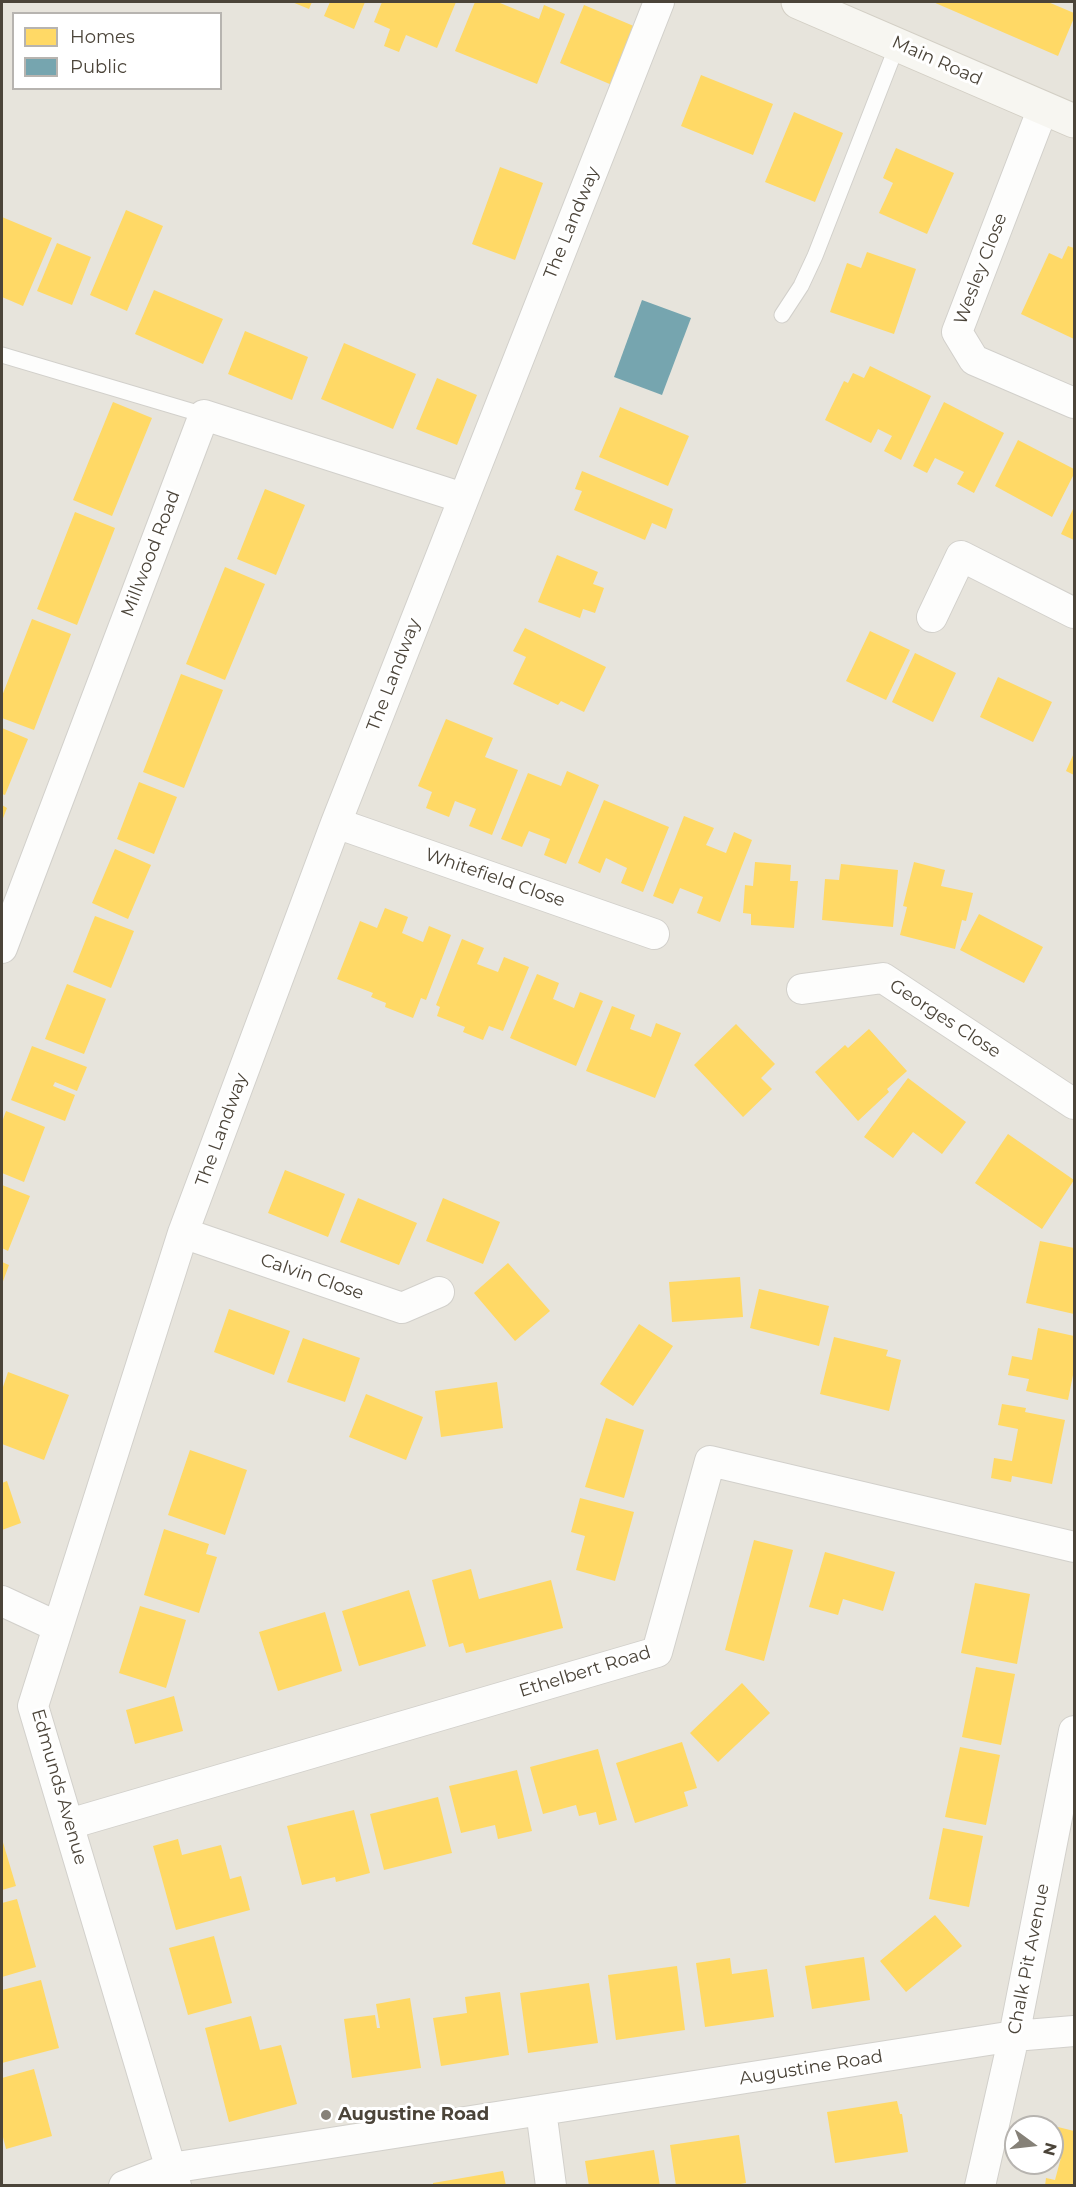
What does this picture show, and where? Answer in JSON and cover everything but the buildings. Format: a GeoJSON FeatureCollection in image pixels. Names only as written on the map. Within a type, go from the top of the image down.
{"type":"FeatureCollection","features":[{"type":"Feature","properties":{"kind":"street","name":"The Landway"},"geometry":{"type":"LineString","coordinates":[[145,1355],[183,1233],[336,823],[659,2]]}},
{"type":"Feature","properties":{"kind":"street","name":"Main Road"},"geometry":{"type":"LineString","coordinates":[[798,2],[898,43],[1074,122]]}},
{"type":"Feature","properties":{"kind":"street","name":"Wesley Close"},"geometry":{"type":"LineString","coordinates":[[1043,108],[957,332],[974,360],[1074,403]]}},
{"type":"Feature","properties":{"kind":"street"},"geometry":{"type":"LineString","coordinates":[[204,415],[463,498]]}},
{"type":"Feature","properties":{"kind":"street","name":"Millwood Road"},"geometry":{"type":"LineString","coordinates":[[2,948],[204,415]]}},
{"type":"Feature","properties":{"kind":"street"},"geometry":{"type":"LineString","coordinates":[[932,617],[962,556],[1074,613]]}},
{"type":"Feature","properties":{"kind":"street","name":"Whitefield Close"},"geometry":{"type":"LineString","coordinates":[[336,823],[654,934]]}},
{"type":"Feature","properties":{"kind":"street","name":"Georges Close"},"geometry":{"type":"LineString","coordinates":[[802,989],[883,978],[1074,1104]]}},
{"type":"Feature","properties":{"kind":"street","name":"Calvin Close"},"geometry":{"type":"LineString","coordinates":[[183,1233],[402,1308],[439,1292]]}},
{"type":"Feature","properties":{"kind":"street","name":"Edmunds Avenue"},"geometry":{"type":"LineString","coordinates":[[145,1355],[33,1706],[174,2177]]}},
{"type":"Feature","properties":{"kind":"street","name":"Ethelbert Road"},"geometry":{"type":"LineString","coordinates":[[69,1824],[657,1652],[710,1461],[1074,1547]]}},
{"type":"Feature","properties":{"kind":"street"},"geometry":{"type":"LineString","coordinates":[[2,1601],[58,1627]]}},
{"type":"Feature","properties":{"kind":"street","name":"Chalk Pit Avenue"},"geometry":{"type":"LineString","coordinates":[[980,2186],[1014,2036],[1074,1731]]}},
{"type":"Feature","properties":{"kind":"street","name":"Augustine Road"},"geometry":{"type":"LineString","coordinates":[[124,2186],[541,2110],[1014,2036],[1074,2031]]}},
{"type":"Feature","properties":{"kind":"street"},"geometry":{"type":"LineString","coordinates":[[541,2110],[551,2186]]}},
{"type":"Feature","properties":{"kind":"lane"},"geometry":{"type":"LineString","coordinates":[[782,315],[801,286],[815,255],[898,43]]}},
{"type":"Feature","properties":{"kind":"lane"},"geometry":{"type":"LineString","coordinates":[[2,355],[204,415]]}},
{"type":"Feature","properties":{"kind":"shaded area"},"geometry":{"type":"Polygon","coordinates":[[[2,2],[1074,2],[1074,2185],[2,2185],[2,2]]]}},
{"type":"Feature","properties":{"kind":"place","name":"Augustine Road"},"geometry":{"type":"Point","coordinates":[326,2115]}}]}
